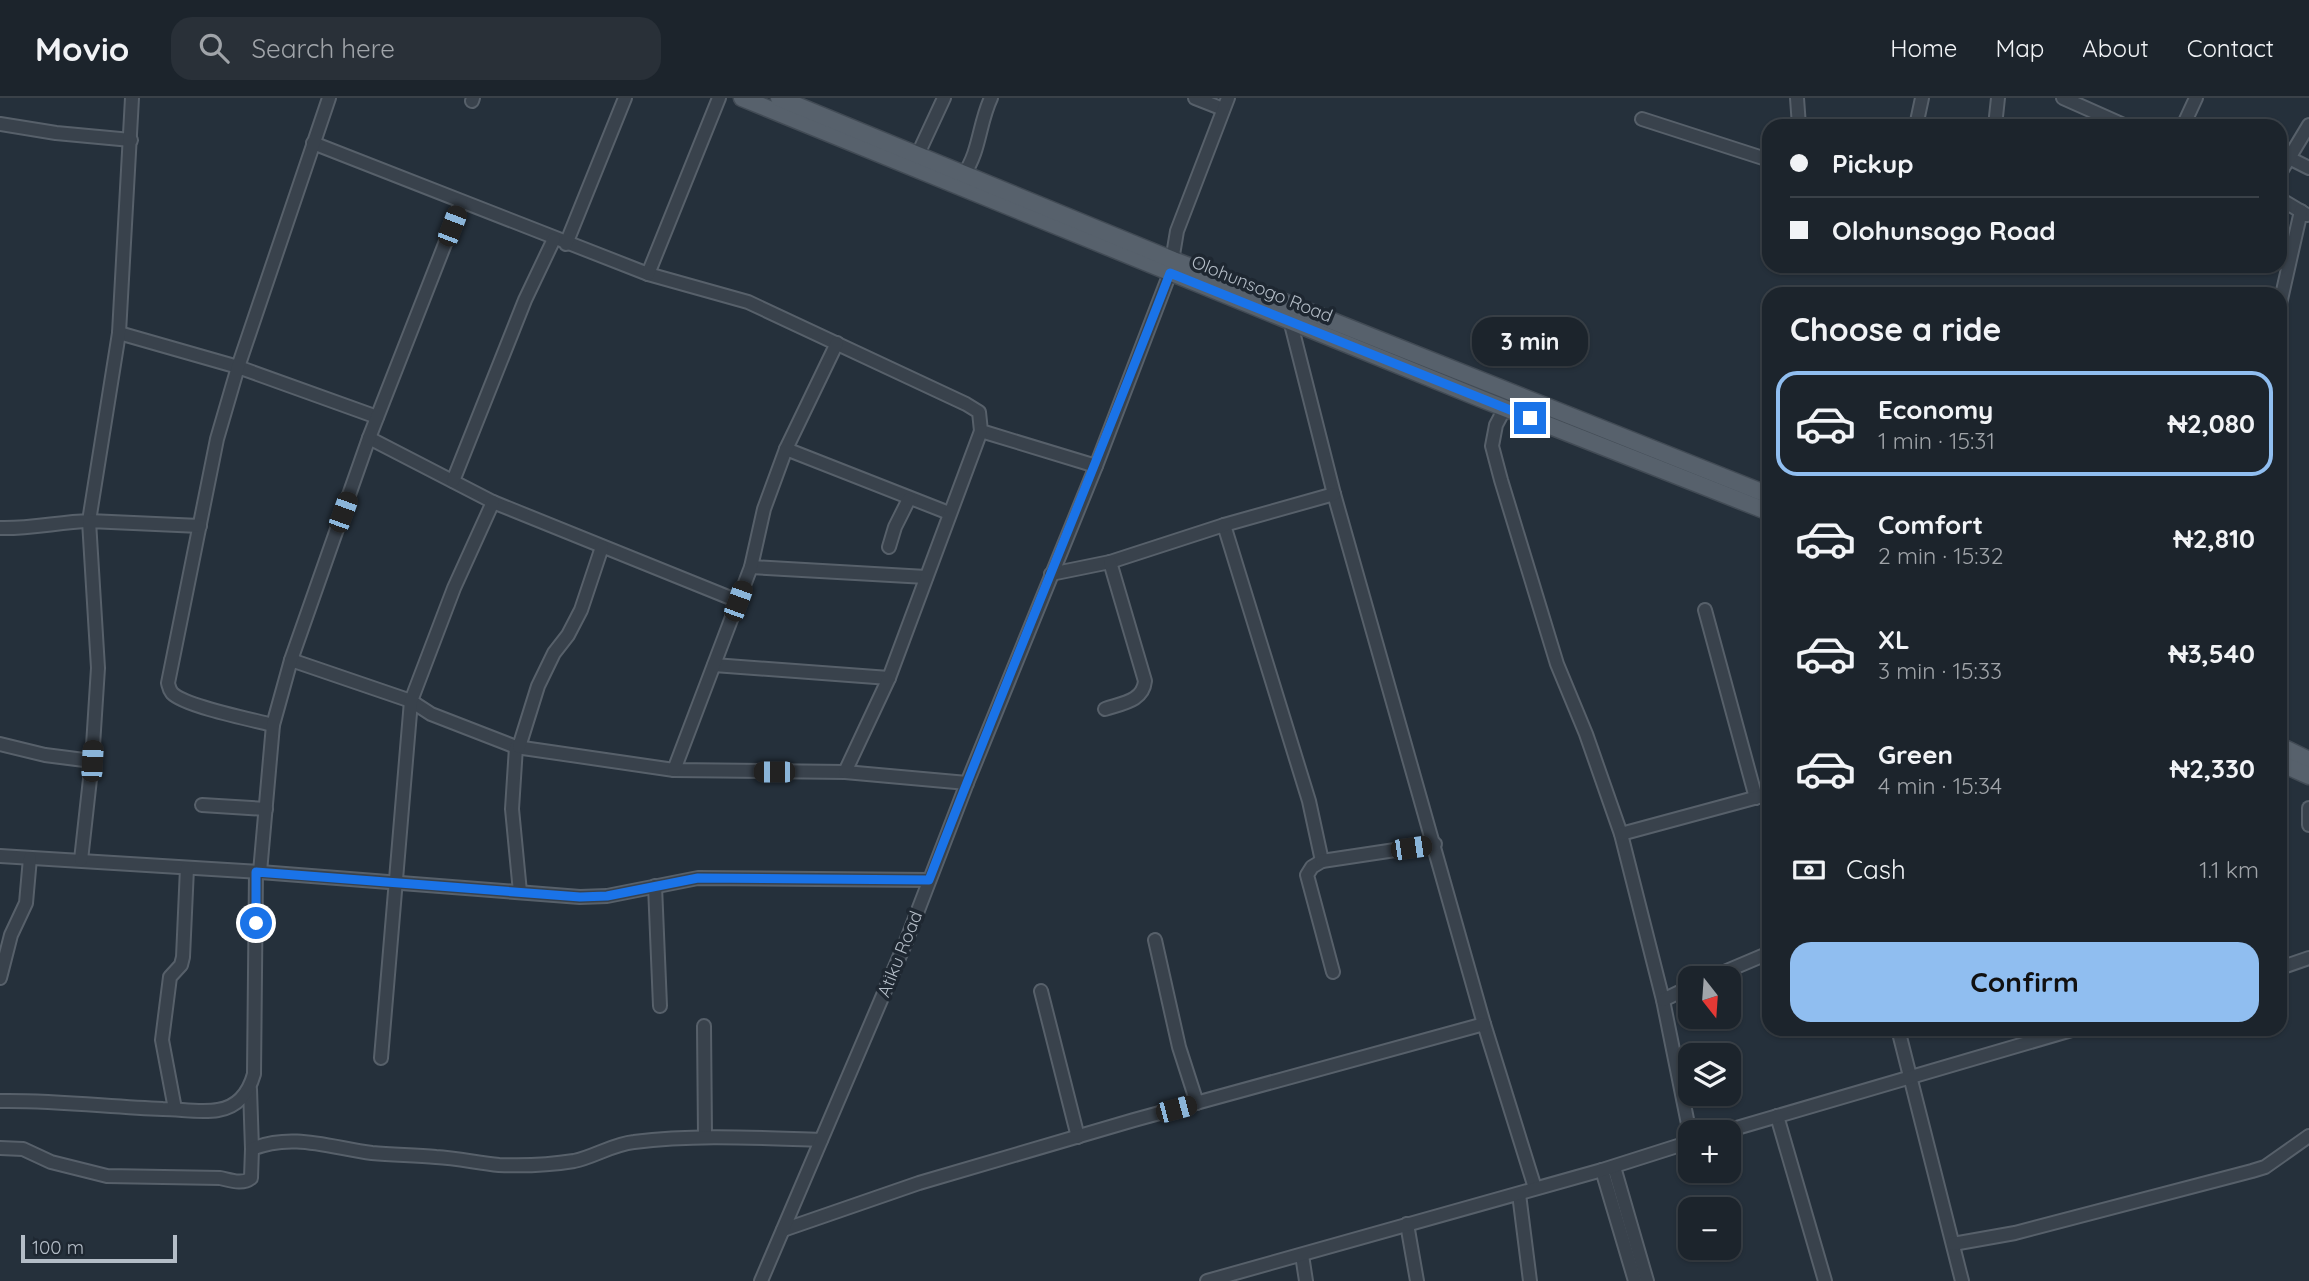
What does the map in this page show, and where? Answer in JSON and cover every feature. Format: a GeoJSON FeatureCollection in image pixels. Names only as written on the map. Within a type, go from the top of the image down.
{"type":"FeatureCollection","features":[{"type":"Feature","properties":{"kind":"main road","name":"Olohunsogo Road"},"geometry":{"type":"LineString","coordinates":[[742,98],[1135,257],[1292,305],[1762,492]]}},
{"type":"Feature","properties":{"kind":"main road","name":"Olohunsogo Road"},"geometry":{"type":"LineString","coordinates":[[779,98],[918,154],[1290,320],[1762,509]]}},
{"type":"Feature","properties":{"kind":"main road"},"geometry":{"type":"LineString","coordinates":[[2287,749],[2309,760]]}},
{"type":"Feature","properties":{"kind":"main road"},"geometry":{"type":"LineString","coordinates":[[2287,765],[2309,776]]}},
{"type":"Feature","properties":{"kind":"street"},"geometry":{"type":"LineString","coordinates":[[81,860],[99,668],[89,521],[119,333],[132,98]]}},
{"type":"Feature","properties":{"kind":"street"},"geometry":{"type":"LineString","coordinates":[[273,725],[203,707],[174,695],[167,683],[218,439],[238,367],[329,98]]}},
{"type":"Feature","properties":{"kind":"street"},"geometry":{"type":"LineString","coordinates":[[453,481],[525,300],[560,241],[625,98]]}},
{"type":"Feature","properties":{"kind":"street"},"geometry":{"type":"LineString","coordinates":[[648,274],[719,98]]}},
{"type":"Feature","properties":{"kind":"street"},"geometry":{"type":"LineString","coordinates":[[918,154],[944,98]]}},
{"type":"Feature","properties":{"kind":"street"},"geometry":{"type":"LineString","coordinates":[[964,174],[975,154],[981,122],[991,98]]}},
{"type":"Feature","properties":{"kind":"street"},"geometry":{"type":"LineString","coordinates":[[1195,98],[1226,103]]}},
{"type":"Feature","properties":{"kind":"street"},"geometry":{"type":"LineString","coordinates":[[1797,98],[1798,119]]}},
{"type":"Feature","properties":{"kind":"street"},"geometry":{"type":"LineString","coordinates":[[1918,119],[1922,98]]}},
{"type":"Feature","properties":{"kind":"street"},"geometry":{"type":"LineString","coordinates":[[1996,119],[1998,98]]}},
{"type":"Feature","properties":{"kind":"street"},"geometry":{"type":"LineString","coordinates":[[2063,98],[2110,119]]}},
{"type":"Feature","properties":{"kind":"street"},"geometry":{"type":"LineString","coordinates":[[2186,119],[2196,98]]}},
{"type":"Feature","properties":{"kind":"street","name":"Atiku Road"},"geometry":{"type":"LineString","coordinates":[[761,1281],[907,939],[967,783],[1096,466],[1171,266],[1177,231],[1226,103]]}},
{"type":"Feature","properties":{"kind":"street"},"geometry":{"type":"LineString","coordinates":[[1642,118],[1762,158]]}},
{"type":"Feature","properties":{"kind":"street"},"geometry":{"type":"LineString","coordinates":[[0,124],[56,133],[131,139]]}},
{"type":"Feature","properties":{"kind":"street"},"geometry":{"type":"LineString","coordinates":[[2287,162],[2309,125]]}},
{"type":"Feature","properties":{"kind":"street"},"geometry":{"type":"LineString","coordinates":[[313,143],[648,274],[748,302],[837,342],[979,412],[981,431],[888,678],[845,772]]}},
{"type":"Feature","properties":{"kind":"street"},"geometry":{"type":"LineString","coordinates":[[2289,159],[2309,169]]}},
{"type":"Feature","properties":{"kind":"street"},"geometry":{"type":"LineString","coordinates":[[0,1148],[23,1149],[51,1162],[107,1176],[220,1178],[237,1182],[246,1182],[251,1178],[250,1089],[254,1074],[258,872],[273,725],[291,660],[369,438],[461,203]]}},
{"type":"Feature","properties":{"kind":"street"},"geometry":{"type":"LineString","coordinates":[[2285,287],[2305,213],[2287,203]]}},
{"type":"Feature","properties":{"kind":"street"},"geometry":{"type":"LineString","coordinates":[[1290,320],[1334,494],[1484,1024],[1535,1188]]}},
{"type":"Feature","properties":{"kind":"street"},"geometry":{"type":"LineString","coordinates":[[119,333],[238,367],[377,417]]}},
{"type":"Feature","properties":{"kind":"street"},"geometry":{"type":"LineString","coordinates":[[674,770],[751,567],[764,509],[786,450],[837,342]]}},
{"type":"Feature","properties":{"kind":"street"},"geometry":{"type":"LineString","coordinates":[[1505,408],[1496,425],[1492,446],[1557,664],[1586,734],[1621,834],[1663,1000],[1687,1120]]}},
{"type":"Feature","properties":{"kind":"street"},"geometry":{"type":"LineString","coordinates":[[981,431],[1096,466]]}},
{"type":"Feature","properties":{"kind":"street"},"geometry":{"type":"LineString","coordinates":[[369,438],[493,502],[738,601]]}},
{"type":"Feature","properties":{"kind":"street"},"geometry":{"type":"LineString","coordinates":[[786,450],[949,513]]}},
{"type":"Feature","properties":{"kind":"street"},"geometry":{"type":"LineString","coordinates":[[1051,574],[1110,562],[1224,525],[1334,494]]}},
{"type":"Feature","properties":{"kind":"street"},"geometry":{"type":"LineString","coordinates":[[890,547],[895,527],[909,499]]}},
{"type":"Feature","properties":{"kind":"street"},"geometry":{"type":"LineString","coordinates":[[381,1058],[411,701],[454,588],[493,502]]}},
{"type":"Feature","properties":{"kind":"street"},"geometry":{"type":"LineString","coordinates":[[0,528],[26,529],[59,522],[89,521],[200,526]]}},
{"type":"Feature","properties":{"kind":"street"},"geometry":{"type":"LineString","coordinates":[[1224,525],[1309,801],[1322,861]]}},
{"type":"Feature","properties":{"kind":"street"},"geometry":{"type":"LineString","coordinates":[[520,892],[512,809],[518,747],[538,686],[580,610],[602,547]]}},
{"type":"Feature","properties":{"kind":"street"},"geometry":{"type":"LineString","coordinates":[[1105,709],[1137,698],[1144,690],[1145,681],[1110,562]]}},
{"type":"Feature","properties":{"kind":"street"},"geometry":{"type":"LineString","coordinates":[[751,567],[926,577]]}},
{"type":"Feature","properties":{"kind":"street"},"geometry":{"type":"LineString","coordinates":[[1705,610],[1756,798]]}},
{"type":"Feature","properties":{"kind":"street"},"geometry":{"type":"LineString","coordinates":[[291,660],[411,701],[432,713],[518,747],[674,770],[845,772],[967,783]]}},
{"type":"Feature","properties":{"kind":"street"},"geometry":{"type":"LineString","coordinates":[[713,665],[888,678]]}},
{"type":"Feature","properties":{"kind":"street"},"geometry":{"type":"LineString","coordinates":[[0,744],[92,761]]}},
{"type":"Feature","properties":{"kind":"street"},"geometry":{"type":"LineString","coordinates":[[1621,834],[1762,796]]}},
{"type":"Feature","properties":{"kind":"street"},"geometry":{"type":"LineString","coordinates":[[202,805],[265,809]]}},
{"type":"Feature","properties":{"kind":"street"},"geometry":{"type":"LineString","coordinates":[[2309,808],[2309,825]]}},
{"type":"Feature","properties":{"kind":"street"},"geometry":{"type":"LineString","coordinates":[[1332,972],[1307,875],[1311,867],[1322,861],[1435,844]]}},
{"type":"Feature","properties":{"kind":"street"},"geometry":{"type":"LineString","coordinates":[[0,856],[258,872],[580,897],[607,896],[698,878],[929,880]]}},
{"type":"Feature","properties":{"kind":"street"},"geometry":{"type":"LineString","coordinates":[[0,978],[11,935],[26,903],[30,858]]}},
{"type":"Feature","properties":{"kind":"street"},"geometry":{"type":"LineString","coordinates":[[175,1109],[162,1040],[170,977],[181,965],[183,957],[187,868]]}},
{"type":"Feature","properties":{"kind":"street"},"geometry":{"type":"LineString","coordinates":[[655,886],[660,1006]]}},
{"type":"Feature","properties":{"kind":"street"},"geometry":{"type":"LineString","coordinates":[[1155,940],[1179,1047],[1197,1103]]}},
{"type":"Feature","properties":{"kind":"street"},"geometry":{"type":"LineString","coordinates":[[1738,966],[1762,956]]}},
{"type":"Feature","properties":{"kind":"street"},"geometry":{"type":"LineString","coordinates":[[2287,966],[2309,958]]}},
{"type":"Feature","properties":{"kind":"street"},"geometry":{"type":"LineString","coordinates":[[1041,991],[1078,1137]]}},
{"type":"Feature","properties":{"kind":"street"},"geometry":{"type":"LineString","coordinates":[[1663,1000],[1678,993]]}},
{"type":"Feature","properties":{"kind":"street"},"geometry":{"type":"LineString","coordinates":[[783,1230],[919,1183],[1484,1024]]}},
{"type":"Feature","properties":{"kind":"street"},"geometry":{"type":"LineString","coordinates":[[704,1026],[705,1136]]}},
{"type":"Feature","properties":{"kind":"street"},"geometry":{"type":"LineString","coordinates":[[1900,1036],[1962,1281]]}},
{"type":"Feature","properties":{"kind":"street"},"geometry":{"type":"LineString","coordinates":[[1741,1127],[2051,1036]]}},
{"type":"Feature","properties":{"kind":"street"},"geometry":{"type":"LineString","coordinates":[[0,1101],[32,1100],[218,1110],[241,1099],[250,1089]]}},
{"type":"Feature","properties":{"kind":"street"},"geometry":{"type":"LineString","coordinates":[[1777,1116],[1825,1281]]}},
{"type":"Feature","properties":{"kind":"street"},"geometry":{"type":"LineString","coordinates":[[252,1149],[264,1144],[287,1141],[310,1142],[396,1156],[525,1166],[575,1160],[631,1142],[705,1136],[821,1140]]}},
{"type":"Feature","properties":{"kind":"street"},"geometry":{"type":"LineString","coordinates":[[1953,1244],[2027,1230],[2252,1171],[2265,1167],[2309,1136]]}},
{"type":"Feature","properties":{"kind":"street"},"geometry":{"type":"LineString","coordinates":[[1207,1281],[1519,1194],[1678,1146]]}},
{"type":"Feature","properties":{"kind":"street"},"geometry":{"type":"LineString","coordinates":[[1608,1168],[1635,1281]]}},
{"type":"Feature","properties":{"kind":"street"},"geometry":{"type":"LineString","coordinates":[[1608,1168],[1647,1281]]}},
{"type":"Feature","properties":{"kind":"street"},"geometry":{"type":"LineString","coordinates":[[1519,1194],[1530,1281]]}},
{"type":"Feature","properties":{"kind":"street"},"geometry":{"type":"LineString","coordinates":[[1407,1224],[1417,1281]]}},
{"type":"Feature","properties":{"kind":"street"},"geometry":{"type":"LineString","coordinates":[[1302,1255],[1306,1281]]}},
{"type":"Feature","properties":{"kind":"route"},"geometry":{"type":"LineString","coordinates":[[256,923],[256,872],[580,897],[607,896],[698,878],[929,880],[1096,466],[1170,273],[1530,418]]}}]}
